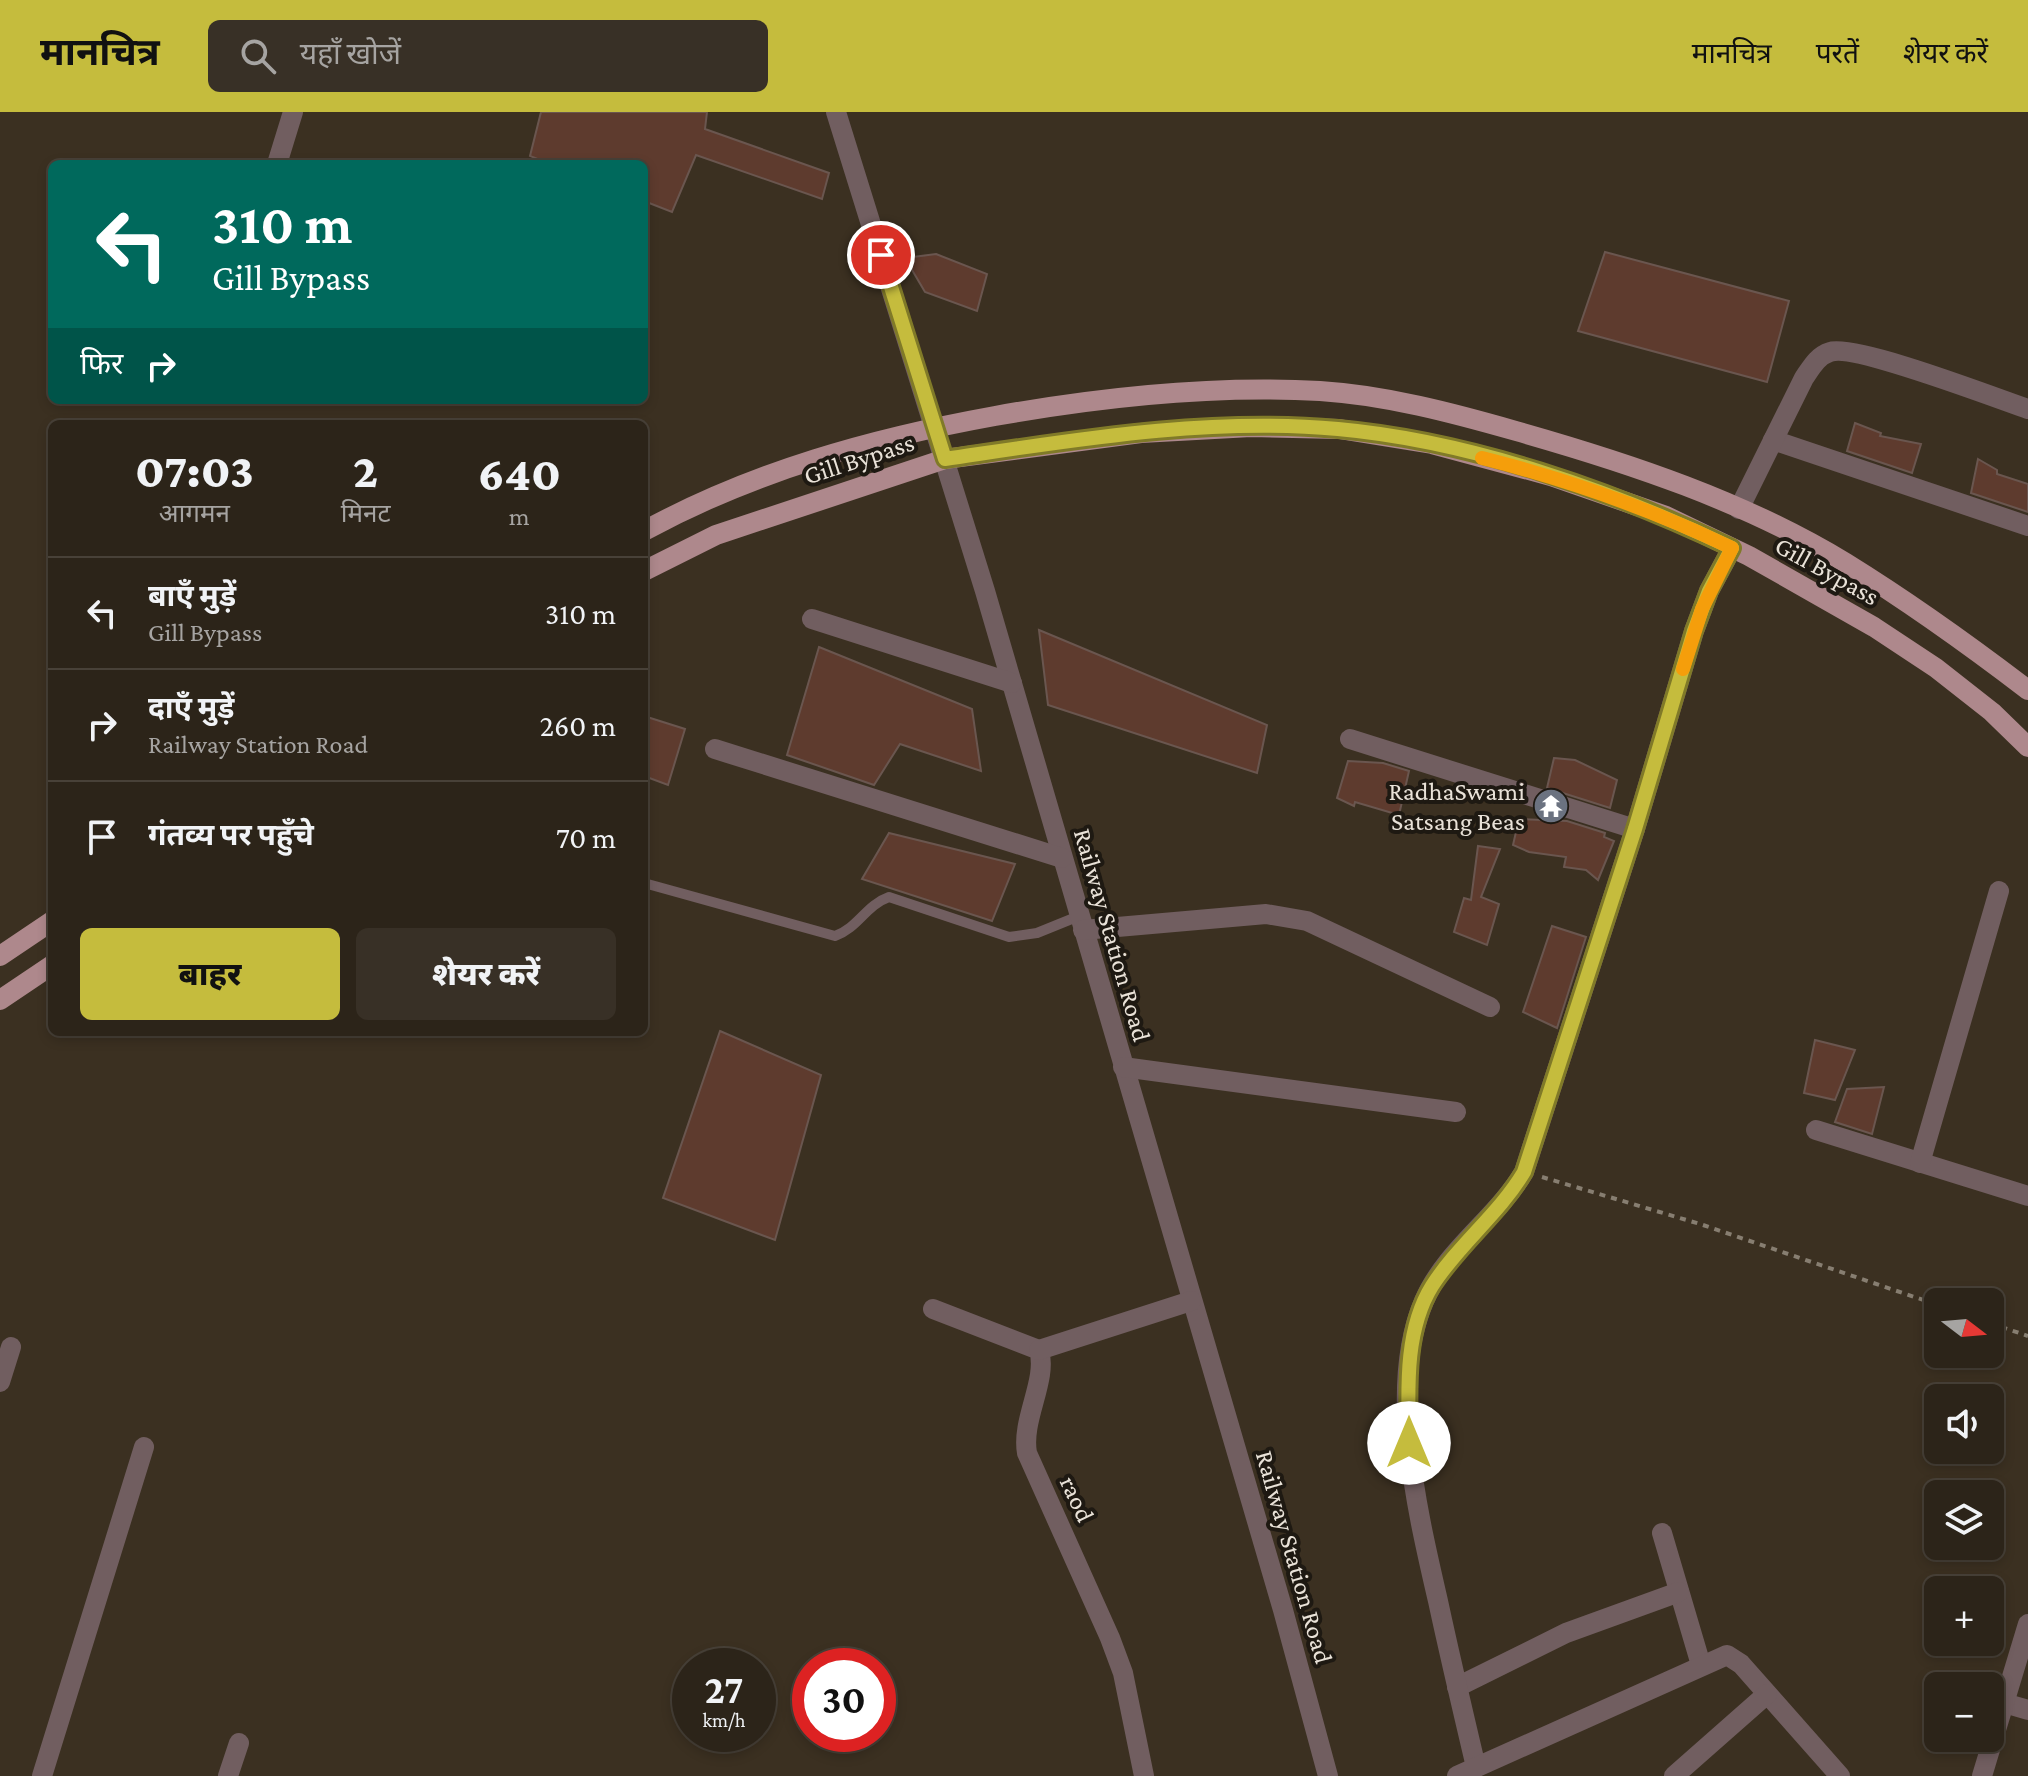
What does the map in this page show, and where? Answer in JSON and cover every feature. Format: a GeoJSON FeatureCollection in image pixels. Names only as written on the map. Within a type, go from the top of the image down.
{"type":"FeatureCollection","features":[{"type":"Feature","properties":{"kind":"main road","name":"Gill Bypass"},"geometry":{"type":"LineString","coordinates":[[648,529],[765,476],[837,450],[935,427],[1051,406],[1222,389],[1323,391],[1411,405],[1539,438],[1680,483],[1843,561],[1944,627],[2028,690]]}},
{"type":"Feature","properties":{"kind":"main road","name":"Gill Bypass"},"geometry":{"type":"LineString","coordinates":[[648,569],[716,535],[945,459],[1141,433],[1251,427],[1339,429],[1432,444],[1551,476],[1666,516],[1732,548],[1874,627],[1936,668],[1992,712],[2028,747]]}},
{"type":"Feature","properties":{"kind":"main road"},"geometry":{"type":"LineString","coordinates":[[0,956],[48,924]]}},
{"type":"Feature","properties":{"kind":"main road"},"geometry":{"type":"LineString","coordinates":[[0,1000],[48,968]]}},
{"type":"Feature","properties":{"kind":"street"},"geometry":{"type":"LineString","coordinates":[[278,160],[293,112]]}},
{"type":"Feature","properties":{"kind":"street","name":"Railway Station Road"},"geometry":{"type":"LineString","coordinates":[[836,112],[1012,683],[1283,1610],[1328,1776]]}},
{"type":"Feature","properties":{"kind":"street"},"geometry":{"type":"LineString","coordinates":[[1739,509],[1810,369],[1817,359],[1831,351],[1861,354],[2028,409]]}},
{"type":"Feature","properties":{"kind":"street"},"geometry":{"type":"LineString","coordinates":[[1773,440],[2028,526]]}},
{"type":"Feature","properties":{"kind":"street"},"geometry":{"type":"LineString","coordinates":[[1732,548],[1702,609],[1635,829],[1524,1172],[1505,1200],[1432,1285],[1423,1301],[1412,1342],[1409,1422],[1412,1489],[1457,1687],[1466,1772],[1727,1655],[1734,1657],[1840,1776]]}},
{"type":"Feature","properties":{"kind":"street"},"geometry":{"type":"LineString","coordinates":[[812,619],[1012,683]]}},
{"type":"Feature","properties":{"kind":"street"},"geometry":{"type":"LineString","coordinates":[[1350,739],[1635,829]]}},
{"type":"Feature","properties":{"kind":"street"},"geometry":{"type":"LineString","coordinates":[[715,749],[1062,858]]}},
{"type":"Feature","properties":{"kind":"street"},"geometry":{"type":"LineString","coordinates":[[1920,1163],[1999,891]]}},
{"type":"Feature","properties":{"kind":"street"},"geometry":{"type":"LineString","coordinates":[[1081,923],[1286,915],[1307,921],[1490,1007]]}},
{"type":"Feature","properties":{"kind":"street"},"geometry":{"type":"LineString","coordinates":[[1123,1067],[1456,1112]]}},
{"type":"Feature","properties":{"kind":"street"},"geometry":{"type":"LineString","coordinates":[[1816,1130],[2028,1196]]}},
{"type":"Feature","properties":{"kind":"street"},"geometry":{"type":"LineString","coordinates":[[933,1309],[1039,1350],[1191,1301]]}},
{"type":"Feature","properties":{"kind":"street"},"geometry":{"type":"LineString","coordinates":[[0,1382],[11,1347]]}},
{"type":"Feature","properties":{"kind":"street","name":"raod"},"geometry":{"type":"LineString","coordinates":[[1039,1350],[1041,1365],[1026,1431],[1027,1453],[1114,1650],[1144,1776]]}},
{"type":"Feature","properties":{"kind":"street"},"geometry":{"type":"LineString","coordinates":[[42,1776],[144,1447]]}},
{"type":"Feature","properties":{"kind":"street"},"geometry":{"type":"LineString","coordinates":[[1662,1533],[1701,1665]]}},
{"type":"Feature","properties":{"kind":"street"},"geometry":{"type":"LineString","coordinates":[[1457,1687],[1566,1633],[1679,1592]]}},
{"type":"Feature","properties":{"kind":"street"},"geometry":{"type":"LineString","coordinates":[[2028,1624],[2004,1703],[2028,1710]]}},
{"type":"Feature","properties":{"kind":"street"},"geometry":{"type":"LineString","coordinates":[[1674,1776],[1767,1694]]}},
{"type":"Feature","properties":{"kind":"street"},"geometry":{"type":"LineString","coordinates":[[228,1776],[239,1743]]}},
{"type":"Feature","properties":{"kind":"street"},"geometry":{"type":"LineString","coordinates":[[1982,1776],[1989,1752]]}},
{"type":"Feature","properties":{"kind":"lane"},"geometry":{"type":"LineString","coordinates":[[648,884],[835,936],[855,926],[877,901],[889,897],[1009,937],[1081,923]]}},
{"type":"Feature","properties":{"kind":"path"},"geometry":{"type":"LineString","coordinates":[[1524,1172],[1700,1224],[1924,1300]]}},
{"type":"Feature","properties":{"kind":"path"},"geometry":{"type":"LineString","coordinates":[[2004,1328],[2028,1336]]}},
{"type":"Feature","properties":{"kind":"building"},"geometry":{"type":"Polygon","coordinates":[[[541,112],[707,112],[705,129],[829,173],[822,199],[696,155],[672,212],[648,203],[648,160],[540,160],[530,156],[541,112]]]}},
{"type":"Feature","properties":{"kind":"building"},"geometry":{"type":"Polygon","coordinates":[[[1605,252],[1789,301],[1767,382],[1578,331],[1605,252]]]}},
{"type":"Feature","properties":{"kind":"building"},"geometry":{"type":"Polygon","coordinates":[[[936,254],[987,274],[977,311],[925,292],[905,258],[936,254]]]}},
{"type":"Feature","properties":{"kind":"building"},"geometry":{"type":"Polygon","coordinates":[[[1855,423],[1881,433],[1880,436],[1921,444],[1912,473],[1847,451],[1855,423]]]}},
{"type":"Feature","properties":{"kind":"building"},"geometry":{"type":"Polygon","coordinates":[[[1978,459],[1997,470],[1997,474],[2028,484],[2028,512],[1971,493],[1978,459]]]}},
{"type":"Feature","properties":{"kind":"building"},"geometry":{"type":"Polygon","coordinates":[[[1039,630],[1267,725],[1257,773],[1048,705],[1039,630]]]}},
{"type":"Feature","properties":{"kind":"building"},"geometry":{"type":"Polygon","coordinates":[[[819,647],[972,709],[981,771],[900,744],[874,785],[787,755],[819,647]]]}},
{"type":"Feature","properties":{"kind":"building"},"geometry":{"type":"Polygon","coordinates":[[[648,717],[685,729],[668,785],[648,778],[648,717]]]}},
{"type":"Feature","properties":{"kind":"building"},"geometry":{"type":"Polygon","coordinates":[[[1554,758],[1575,760],[1617,780],[1610,808],[1547,788],[1554,758]]]}},
{"type":"Feature","properties":{"kind":"building"},"geometry":{"type":"Polygon","coordinates":[[[1348,761],[1383,763],[1409,771],[1399,815],[1355,802],[1354,806],[1337,798],[1348,761]]]}},
{"type":"Feature","properties":{"kind":"building"},"geometry":{"type":"Polygon","coordinates":[[[1519,819],[1567,821],[1605,833],[1604,837],[1614,841],[1598,880],[1586,870],[1564,867],[1566,857],[1529,852],[1513,845],[1519,819]]]}},
{"type":"Feature","properties":{"kind":"building"},"geometry":{"type":"Polygon","coordinates":[[[889,833],[1015,864],[992,921],[862,879],[889,833]]]}},
{"type":"Feature","properties":{"kind":"building"},"geometry":{"type":"Polygon","coordinates":[[[1478,846],[1500,849],[1481,897],[1499,904],[1487,945],[1454,932],[1464,898],[1471,900],[1478,846]]]}},
{"type":"Feature","properties":{"kind":"building"},"geometry":{"type":"Polygon","coordinates":[[[1552,926],[1586,937],[1557,1028],[1523,1012],[1552,926]]]}},
{"type":"Feature","properties":{"kind":"building"},"geometry":{"type":"Polygon","coordinates":[[[720,1031],[821,1075],[775,1240],[663,1198],[720,1031]]]}},
{"type":"Feature","properties":{"kind":"building"},"geometry":{"type":"Polygon","coordinates":[[[1815,1040],[1855,1050],[1835,1100],[1804,1093],[1815,1040]]]}},
{"type":"Feature","properties":{"kind":"building"},"geometry":{"type":"Polygon","coordinates":[[[1884,1087],[1872,1134],[1835,1122],[1847,1089],[1884,1087]]]}},
{"type":"Feature","properties":{"kind":"slow traffic"},"geometry":{"type":"LineString","coordinates":[[1482,458],[1551,476],[1666,516],[1732,548],[1709,591],[1683,669]]}},
{"type":"Feature","properties":{"kind":"place","name":"RadhaSwami Satsang Beas"},"geometry":{"type":"Point","coordinates":[1551,806]}},
{"type":"Feature","properties":{"kind":"route"},"geometry":{"type":"LineString","coordinates":[[881,255],[945,459],[1141,433],[1251,427],[1339,429],[1432,444],[1551,476],[1666,516],[1732,548],[1709,591],[1694,631],[1635,829],[1524,1172],[1505,1200],[1446,1267],[1423,1301],[1412,1342],[1409,1443]]}}]}
